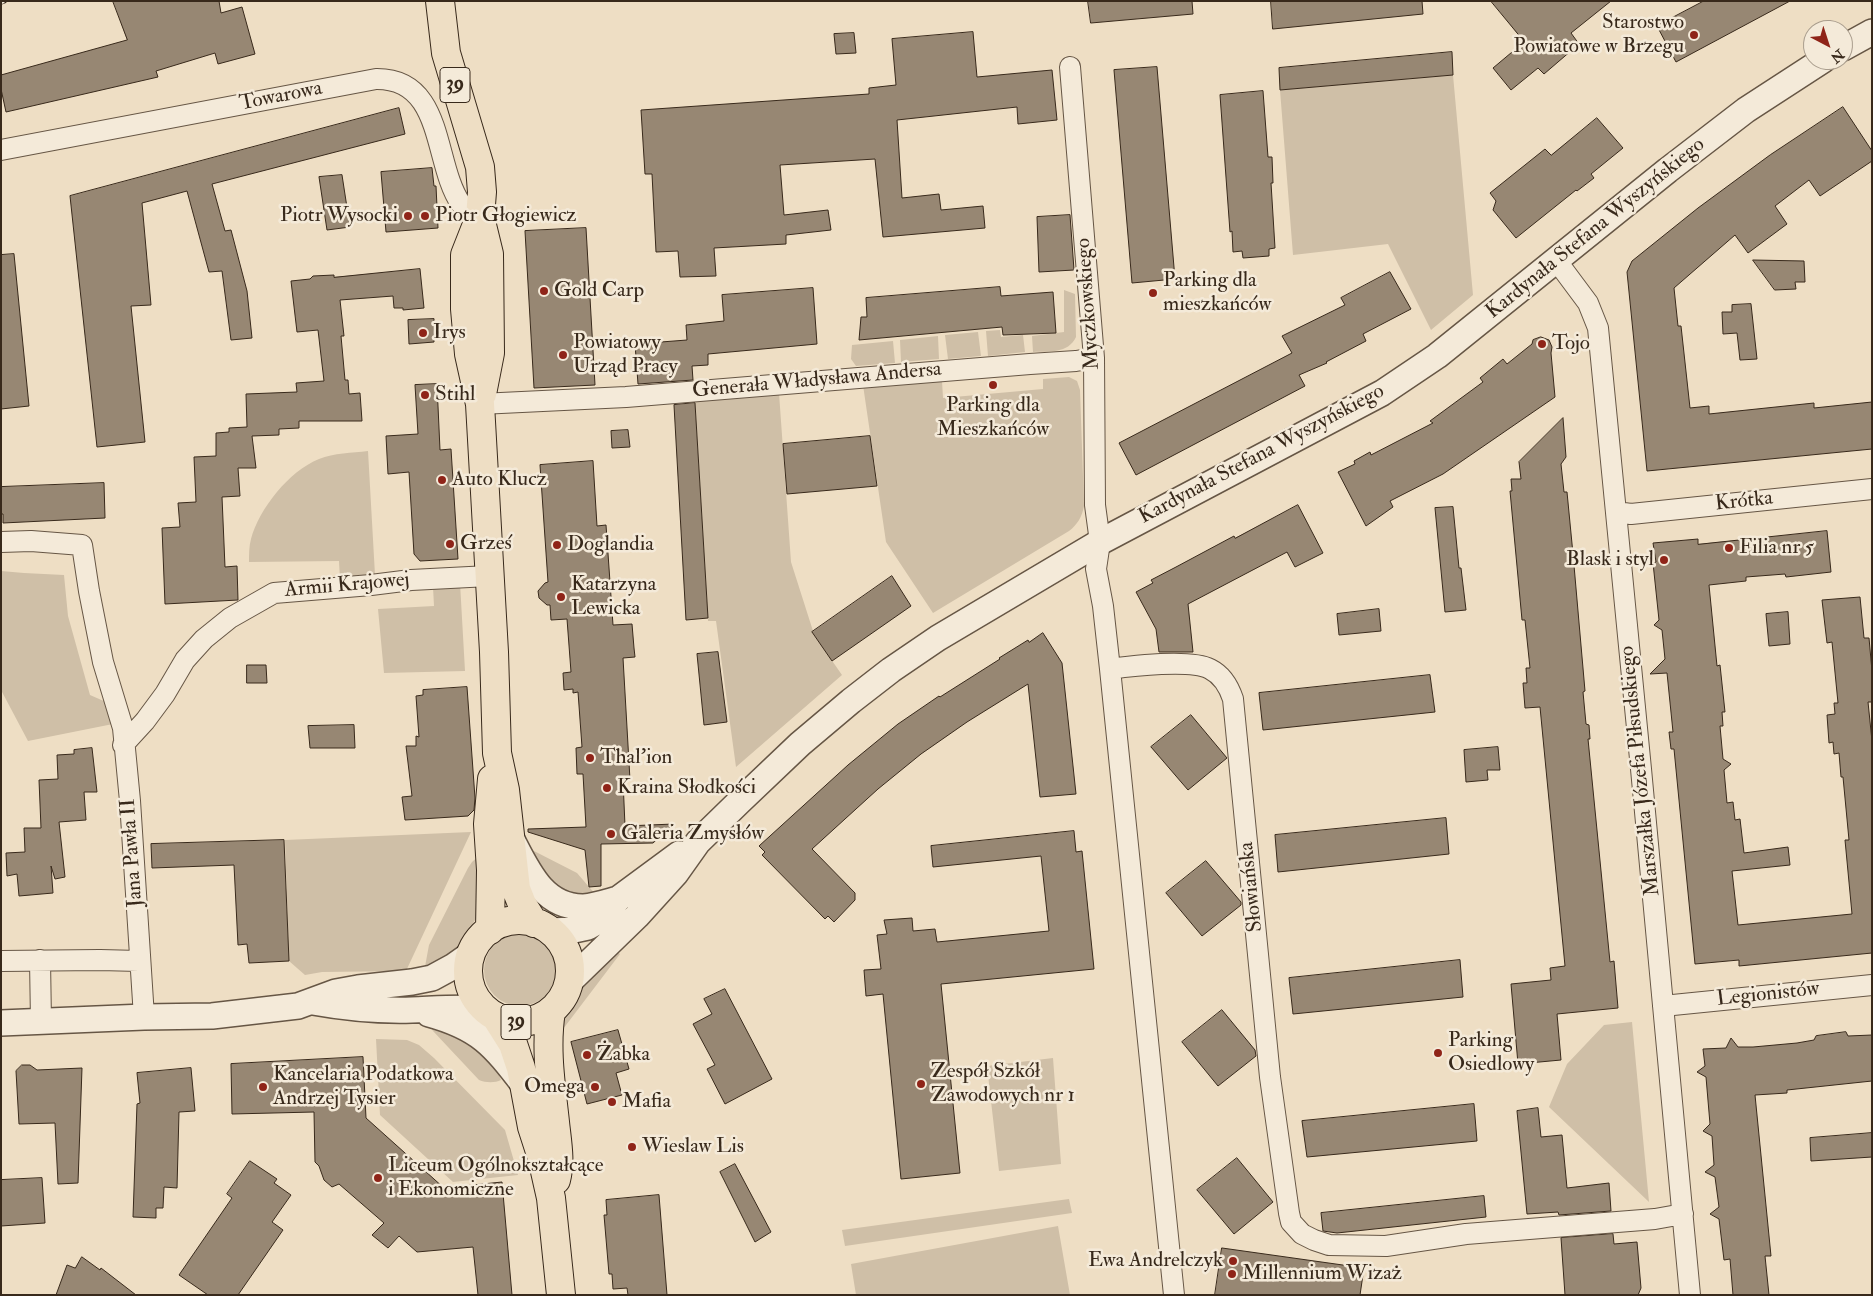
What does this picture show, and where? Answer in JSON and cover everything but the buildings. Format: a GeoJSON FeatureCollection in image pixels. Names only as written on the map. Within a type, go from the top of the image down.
{"type":"FeatureCollection","features":[{"type":"Feature","properties":{"kind":"main road","name":"39"},"geometry":{"type":"LineString","coordinates":[[440,1],[446,53],[480,168],[482,192],[480,217],[489,254],[490,353],[480,404],[494,652],[497,753],[505,790],[516,889],[522,904],[542,927],[560,940],[567,953],[570,968],[566,993],[552,1011],[539,1019],[525,1022],[510,1022],[491,1013]]}},
{"type":"Feature","properties":{"kind":"main road","name":"39"},"geometry":{"type":"LineString","coordinates":[[490,930],[491,870],[488,824],[490,784],[497,753]]}},
{"type":"Feature","properties":{"kind":"main road"},"geometry":{"type":"LineString","coordinates":[[471,954],[482,937],[490,930],[511,921],[523,920],[542,927]]}},
{"type":"Feature","properties":{"kind":"main road","name":"39"},"geometry":{"type":"LineString","coordinates":[[471,954],[469,978],[474,995],[491,1013],[513,1044],[521,1068],[532,1127],[542,1158],[551,1198],[561,1295]]}},
{"type":"Feature","properties":{"kind":"main road","name":"39"},"geometry":{"type":"LineString","coordinates":[[551,1198],[559,1168],[548,1050],[548,1028],[552,1011]]}},
{"type":"Feature","properties":{"kind":"street"},"geometry":{"type":"LineString","coordinates":[[1853,42],[1872,32]]}},
{"type":"Feature","properties":{"kind":"street","name":"Myczkowskiego"},"geometry":{"type":"LineString","coordinates":[[1070,67],[1094,358],[1095,505],[1100,542]]}},
{"type":"Feature","properties":{"kind":"street","name":"Kardynała Stefana Wyszyńskiego"},"geometry":{"type":"LineString","coordinates":[[569,982],[649,903],[676,873],[698,842],[800,744],[891,670],[938,638],[1100,542],[1382,393],[1437,356],[1668,170],[1746,110],[1808,70]]}},
{"type":"Feature","properties":{"kind":"street","name":"Towarowa"},"geometry":{"type":"LineString","coordinates":[[1,150],[376,79],[390,79],[404,85],[415,93],[422,103],[434,124],[454,192],[462,206],[480,217]]}},
{"type":"Feature","properties":{"kind":"street","name":"Marszałka Józefa Piłsudskiego"},"geometry":{"type":"LineString","coordinates":[[1556,260],[1588,303],[1598,328],[1690,1295]]}},
{"type":"Feature","properties":{"kind":"street","name":"Generała Władysława Andersa"},"geometry":{"type":"LineString","coordinates":[[480,404],[660,394],[1076,361],[1094,358]]}},
{"type":"Feature","properties":{"kind":"street","name":"Krótka"},"geometry":{"type":"LineString","coordinates":[[1616,512],[1631,514],[1872,489]]}},
{"type":"Feature","properties":{"kind":"street","name":"Jana Pawła II"},"geometry":{"type":"LineString","coordinates":[[1,542],[31,541],[82,546],[103,662],[123,728],[123,745],[130,801],[144,1016]]}},
{"type":"Feature","properties":{"kind":"street"},"geometry":{"type":"LineString","coordinates":[[1100,542],[1096,569],[1104,606],[1174,1295]]}},
{"type":"Feature","properties":{"kind":"street","name":"Armii Krajowej"},"geometry":{"type":"LineString","coordinates":[[123,745],[145,721],[165,694],[184,660],[204,639],[230,618],[274,592],[411,580],[489,576]]}},
{"type":"Feature","properties":{"kind":"street","name":"Słowiańska"},"geometry":{"type":"LineString","coordinates":[[1110,669],[1145,664],[1201,666],[1217,674],[1229,687],[1233,699],[1270,1077],[1289,1213],[1291,1222],[1302,1234],[1329,1245],[1386,1246],[1466,1234],[1654,1219],[1683,1214]]}},
{"type":"Feature","properties":{"kind":"street"},"geometry":{"type":"LineString","coordinates":[[510,838],[531,876],[544,893],[553,899],[571,906],[585,907],[618,899]]}},
{"type":"Feature","properties":{"kind":"street","name":"Kardynała Stefana Wyszyńskiego"},"geometry":{"type":"LineString","coordinates":[[542,927],[574,930],[588,927],[602,919],[618,899],[671,859],[698,842]]}},
{"type":"Feature","properties":{"kind":"street"},"geometry":{"type":"LineString","coordinates":[[1,1024],[144,1016],[212,1016],[298,1006],[336,992],[432,978],[471,954]]}},
{"type":"Feature","properties":{"kind":"street"},"geometry":{"type":"LineString","coordinates":[[40,960],[40,1022]]}},
{"type":"Feature","properties":{"kind":"street"},"geometry":{"type":"LineString","coordinates":[[1,961],[139,961]]}},
{"type":"Feature","properties":{"kind":"street","name":"Legionistów"},"geometry":{"type":"LineString","coordinates":[[1663,1006],[1872,985]]}},
{"type":"Feature","properties":{"kind":"street"},"geometry":{"type":"LineString","coordinates":[[310,1002],[343,1008],[412,1010],[460,1007],[491,1013]]}},
{"type":"Feature","properties":{"kind":"street"},"geometry":{"type":"LineString","coordinates":[[412,1010],[444,1018],[465,1026],[478,1034],[503,1059],[524,1086]]}},
{"type":"Feature","properties":{"kind":"shaded area"},"geometry":{"type":"Polygon","coordinates":[[[1453,75],[1473,295],[1431,330],[1388,244],[1293,255],[1280,90],[1453,75]]]}},
{"type":"Feature","properties":{"kind":"shaded area"},"geometry":{"type":"Polygon","coordinates":[[[1064,290],[1075,294],[1076,337],[1073,342],[1063,349],[1033,352],[1032,336],[1064,332],[1064,290]]]}},
{"type":"Feature","properties":{"kind":"shaded area"},"geometry":{"type":"Polygon","coordinates":[[[1000,330],[1001,337],[1023,335],[1025,352],[988,356],[986,331],[1000,330]]]}},
{"type":"Feature","properties":{"kind":"shaded area"},"geometry":{"type":"Polygon","coordinates":[[[978,332],[981,356],[948,359],[945,335],[978,332]]]}},
{"type":"Feature","properties":{"kind":"shaded area"},"geometry":{"type":"Polygon","coordinates":[[[938,336],[939,359],[901,362],[900,340],[938,336]]]}},
{"type":"Feature","properties":{"kind":"shaded area"},"geometry":{"type":"Polygon","coordinates":[[[893,341],[895,363],[856,366],[851,359],[852,345],[893,341]]]}},
{"type":"Feature","properties":{"kind":"shaded area"},"geometry":{"type":"Polygon","coordinates":[[[1069,377],[1077,381],[1080,390],[1084,506],[1079,520],[1069,531],[933,613],[886,542],[863,385],[942,381],[943,398],[1043,389],[1043,379],[1069,377]]]}},
{"type":"Feature","properties":{"kind":"shaded area"},"geometry":{"type":"Polygon","coordinates":[[[779,393],[791,562],[812,632],[842,675],[736,767],[716,621],[708,621],[695,400],[779,393]]]}},
{"type":"Feature","properties":{"kind":"shaded area"},"geometry":{"type":"Polygon","coordinates":[[[368,451],[375,575],[340,580],[339,561],[249,562],[251,539],[255,527],[268,504],[286,482],[297,472],[319,459],[337,454],[368,451]]]}},
{"type":"Feature","properties":{"kind":"shaded area"},"geometry":{"type":"Polygon","coordinates":[[[1,571],[64,575],[68,616],[90,695],[106,702],[113,724],[28,741],[1,690],[1,571]]]}},
{"type":"Feature","properties":{"kind":"shaded area"},"geometry":{"type":"Polygon","coordinates":[[[460,583],[465,671],[384,673],[378,609],[434,606],[433,587],[460,583]]]}},
{"type":"Feature","properties":{"kind":"shaded area"},"geometry":{"type":"Polygon","coordinates":[[[471,832],[406,971],[322,972],[305,975],[289,961],[285,840],[471,832]]]}},
{"type":"Feature","properties":{"kind":"shaded area"},"geometry":{"type":"Polygon","coordinates":[[[534,851],[577,873],[596,895],[585,897],[553,889],[532,853],[534,851]]]}},
{"type":"Feature","properties":{"kind":"shaded area"},"geometry":{"type":"Polygon","coordinates":[[[481,854],[479,913],[455,955],[424,972],[429,945],[468,868],[481,854]]]}},
{"type":"Feature","properties":{"kind":"shaded area"},"geometry":{"type":"Polygon","coordinates":[[[520,934],[534,937],[546,944],[553,956],[556,970],[553,984],[546,996],[534,1003],[520,1006],[506,1003],[494,996],[487,984],[484,970],[487,956],[494,944],[506,937],[520,934]]]}},
{"type":"Feature","properties":{"kind":"shaded area"},"geometry":{"type":"Polygon","coordinates":[[[613,949],[620,954],[560,1033],[563,1020],[578,997],[584,978],[613,949]]]}},
{"type":"Feature","properties":{"kind":"shaded area"},"geometry":{"type":"Polygon","coordinates":[[[1632,1022],[1649,1202],[1549,1107],[1567,1064],[1604,1025],[1632,1022]]]}},
{"type":"Feature","properties":{"kind":"shaded area"},"geometry":{"type":"Polygon","coordinates":[[[430,1026],[456,1032],[495,1065],[501,1080],[485,1082],[479,1080],[430,1026]]]}},
{"type":"Feature","properties":{"kind":"shaded area"},"geometry":{"type":"Polygon","coordinates":[[[376,1039],[407,1040],[419,1045],[434,1058],[505,1130],[518,1175],[453,1182],[380,1115],[376,1039]]]}},
{"type":"Feature","properties":{"kind":"shaded area"},"geometry":{"type":"Polygon","coordinates":[[[1053,1058],[1061,1164],[999,1171],[987,1066],[1053,1058]]]}},
{"type":"Feature","properties":{"kind":"shaded area"},"geometry":{"type":"Polygon","coordinates":[[[1069,1199],[1072,1213],[845,1246],[842,1230],[1069,1199]]]}},
{"type":"Feature","properties":{"kind":"shaded area"},"geometry":{"type":"Polygon","coordinates":[[[1058,1226],[1070,1295],[856,1295],[851,1264],[1058,1226]]]}},
{"type":"Feature","properties":{"kind":"place","name":"Starostwo Powiatowe w Brzegu"},"geometry":{"type":"Point","coordinates":[1694,35]}},
{"type":"Feature","properties":{"kind":"place","name":"Piotr Wysocki"},"geometry":{"type":"Point","coordinates":[408,216]}},
{"type":"Feature","properties":{"kind":"place","name":"Piotr Głogiewicz"},"geometry":{"type":"Point","coordinates":[425,216]}},
{"type":"Feature","properties":{"kind":"place","name":"Gold Carp"},"geometry":{"type":"Point","coordinates":[544,291]}},
{"type":"Feature","properties":{"kind":"place","name":"Parking dla mieszkańców"},"geometry":{"type":"Point","coordinates":[1153,293]}},
{"type":"Feature","properties":{"kind":"place","name":"Irys"},"geometry":{"type":"Point","coordinates":[423,333]}},
{"type":"Feature","properties":{"kind":"place","name":"Tojo"},"geometry":{"type":"Point","coordinates":[1542,344]}},
{"type":"Feature","properties":{"kind":"place","name":"Powiatowy Urząd Pracy"},"geometry":{"type":"Point","coordinates":[563,355]}},
{"type":"Feature","properties":{"kind":"place","name":"Parking dla Mieszkańców"},"geometry":{"type":"Point","coordinates":[993,385]}},
{"type":"Feature","properties":{"kind":"place","name":"Stihl"},"geometry":{"type":"Point","coordinates":[425,395]}},
{"type":"Feature","properties":{"kind":"place","name":"Auto Klucz"},"geometry":{"type":"Point","coordinates":[442,480]}},
{"type":"Feature","properties":{"kind":"place","name":"Grześ"},"geometry":{"type":"Point","coordinates":[450,544]}},
{"type":"Feature","properties":{"kind":"place","name":"Doglandia"},"geometry":{"type":"Point","coordinates":[557,545]}},
{"type":"Feature","properties":{"kind":"place","name":"Filia nr 5"},"geometry":{"type":"Point","coordinates":[1729,548]}},
{"type":"Feature","properties":{"kind":"place","name":"Blask i styl"},"geometry":{"type":"Point","coordinates":[1664,560]}},
{"type":"Feature","properties":{"kind":"place","name":"Katarzyna Lewicka"},"geometry":{"type":"Point","coordinates":[561,597]}},
{"type":"Feature","properties":{"kind":"place","name":"Thal'ion"},"geometry":{"type":"Point","coordinates":[590,758]}},
{"type":"Feature","properties":{"kind":"place","name":"Kraina Słodkości"},"geometry":{"type":"Point","coordinates":[607,788]}},
{"type":"Feature","properties":{"kind":"place","name":"Galeria Zmysłów"},"geometry":{"type":"Point","coordinates":[611,834]}},
{"type":"Feature","properties":{"kind":"place","name":"Parking Osiedlowy"},"geometry":{"type":"Point","coordinates":[1438,1053]}},
{"type":"Feature","properties":{"kind":"place","name":"Żabka"},"geometry":{"type":"Point","coordinates":[587,1055]}},
{"type":"Feature","properties":{"kind":"place","name":"Zespół Szkół Zawodowych nr 1"},"geometry":{"type":"Point","coordinates":[921,1084]}},
{"type":"Feature","properties":{"kind":"place","name":"Kancelaria Podatkowa Andrzej Tysier"},"geometry":{"type":"Point","coordinates":[263,1087]}},
{"type":"Feature","properties":{"kind":"place","name":"Omega"},"geometry":{"type":"Point","coordinates":[595,1087]}},
{"type":"Feature","properties":{"kind":"place","name":"Mafia"},"geometry":{"type":"Point","coordinates":[612,1102]}},
{"type":"Feature","properties":{"kind":"place","name":"Wieslaw Lis"},"geometry":{"type":"Point","coordinates":[632,1147]}},
{"type":"Feature","properties":{"kind":"place","name":"Liceum Ogólnokształcące i Ekonomiczne"},"geometry":{"type":"Point","coordinates":[378,1178]}},
{"type":"Feature","properties":{"kind":"place","name":"Ewa Andrelczyk"},"geometry":{"type":"Point","coordinates":[1233,1261]}},
{"type":"Feature","properties":{"kind":"place","name":"Millennium Wizaż"},"geometry":{"type":"Point","coordinates":[1232,1274]}}]}
